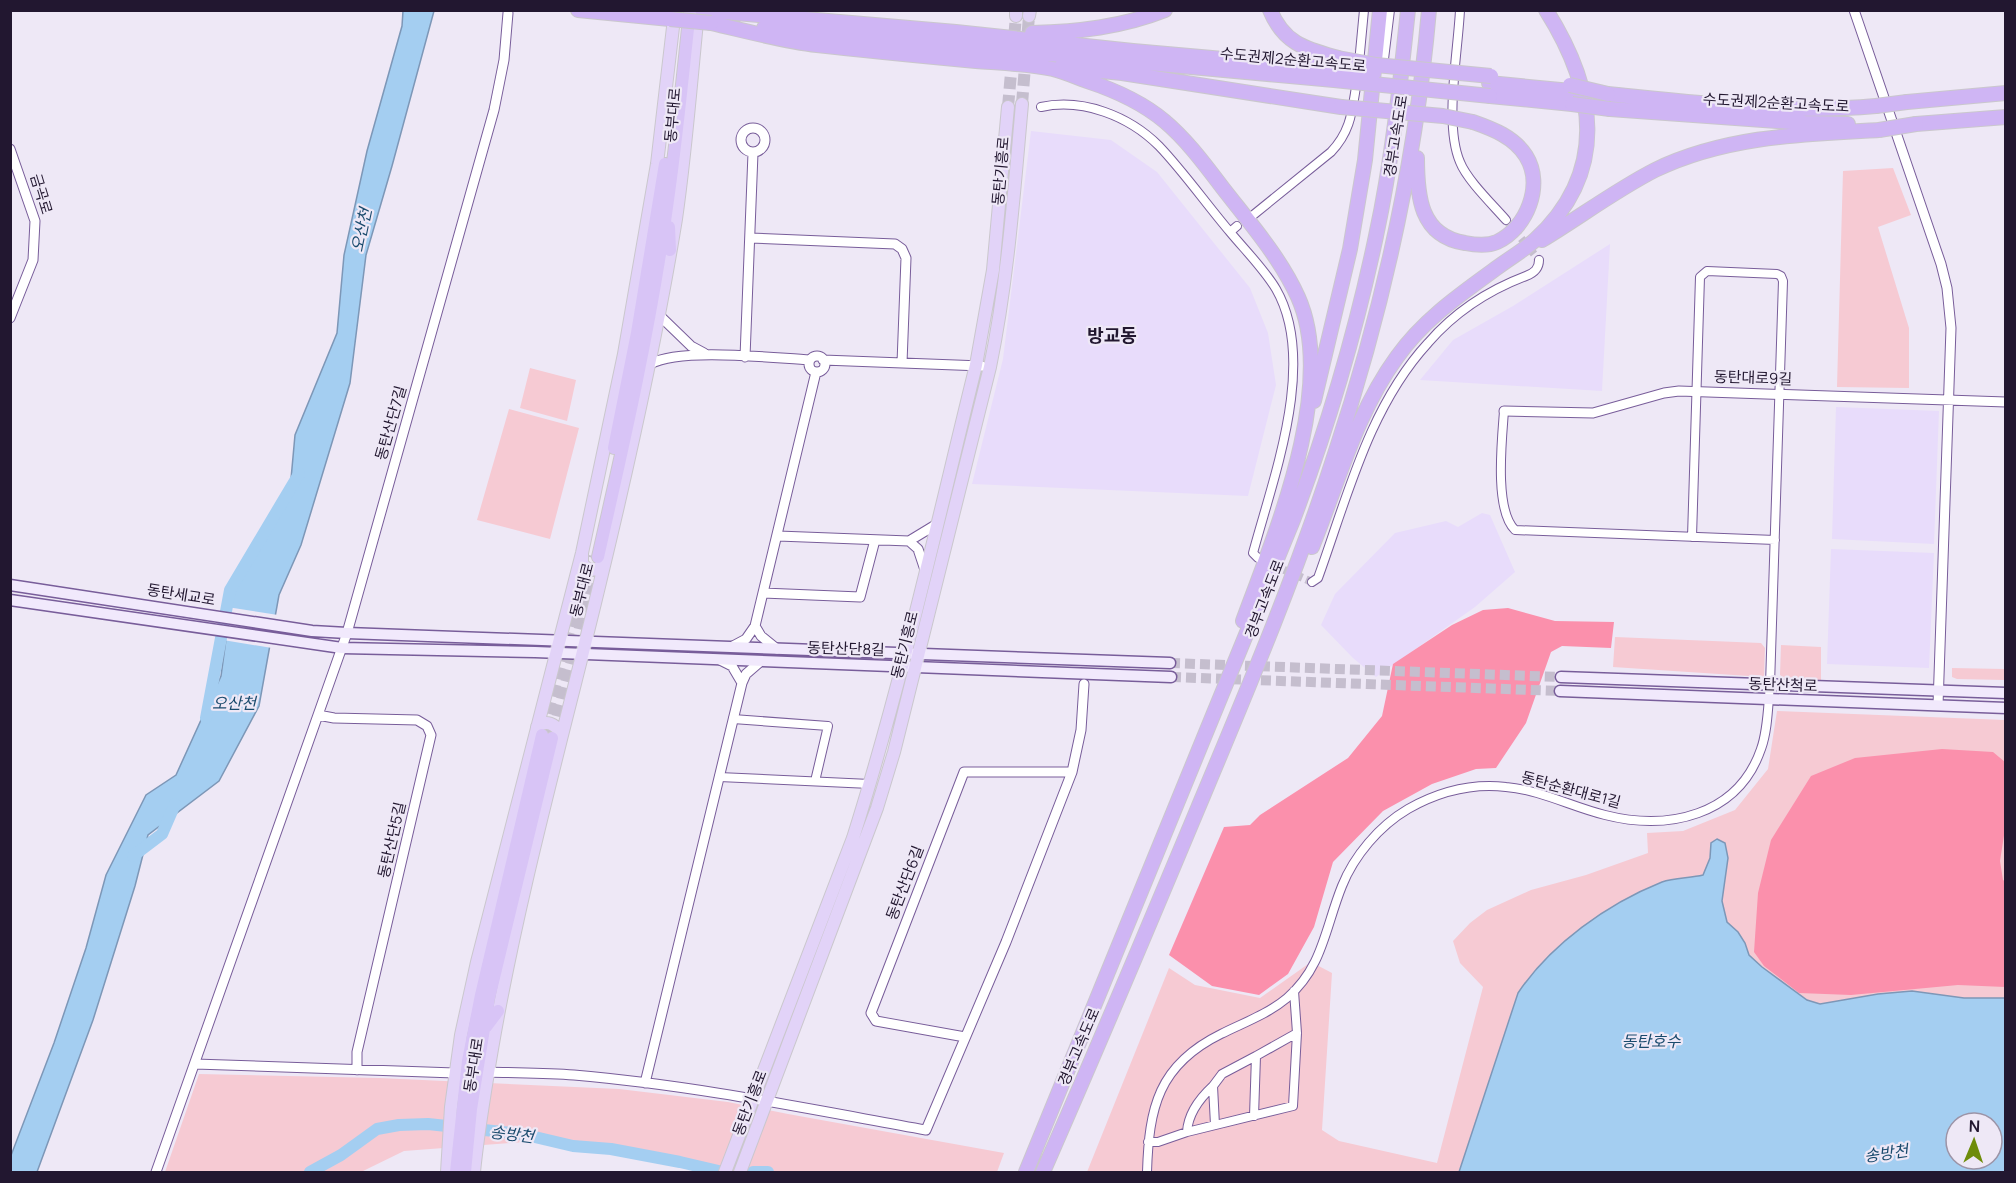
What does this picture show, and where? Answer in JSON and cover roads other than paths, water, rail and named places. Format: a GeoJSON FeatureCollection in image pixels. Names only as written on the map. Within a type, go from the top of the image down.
{"type":"FeatureCollection","features":[{"type":"Feature","properties":{"kind":"highway","name":"수도권제2순환고속도로"},"geometry":{"type":"LineString","coordinates":[[578,10],[672,15],[706,14],[956,32],[1571,93],[1608,94],[1729,106],[1852,108],[2006,93]]}},
{"type":"Feature","properties":{"kind":"highway","name":"동부대로"},"geometry":{"type":"LineString","coordinates":[[593,557],[637,333],[662,184],[682,10]]}},
{"type":"Feature","properties":{"kind":"highway","name":"동부대로"},"geometry":{"type":"LineString","coordinates":[[593,557],[646,336],[668,202],[690,10]]}},
{"type":"Feature","properties":{"kind":"highway"},"geometry":{"type":"LineString","coordinates":[[956,32],[1017,33],[1087,30],[1125,24],[1165,10]]}},
{"type":"Feature","properties":{"kind":"highway"},"geometry":{"type":"LineString","coordinates":[[1270,10],[1280,31],[1336,69],[1376,65],[1490,85],[1571,93]]}},
{"type":"Feature","properties":{"kind":"highway"},"geometry":{"type":"LineString","coordinates":[[1194,765],[1296,467],[1321,373],[1350,249],[1365,160],[1380,10]]}},
{"type":"Feature","properties":{"kind":"highway","name":"경부고속도로"},"geometry":{"type":"LineString","coordinates":[[1026,1173],[1194,765],[1305,489],[1322,438],[1358,314],[1377,235],[1400,88],[1408,10]]}},
{"type":"Feature","properties":{"kind":"highway","name":"경부고속도로"},"geometry":{"type":"LineString","coordinates":[[1043,1173],[1254,675],[1309,530],[1356,388],[1376,314],[1410,165],[1429,10]]}},
{"type":"Feature","properties":{"kind":"highway"},"geometry":{"type":"LineString","coordinates":[[1254,675],[1291,599],[1364,413],[1380,382],[1397,357],[1435,314],[1534,241],[1564,208],[1572,194],[1586,150],[1587,104],[1580,75],[1562,35],[1546,10]]}},
{"type":"Feature","properties":{"kind":"highway","name":"수도권제2순환고속도로"},"geometry":{"type":"LineString","coordinates":[[706,14],[1336,69]]}},
{"type":"Feature","properties":{"kind":"highway"},"geometry":{"type":"LineString","coordinates":[[706,14],[801,43],[1113,72],[1341,106],[1443,116],[1473,122],[1498,131],[1513,142],[1527,158],[1532,177],[1531,199],[1522,220],[1511,233],[1496,243],[1478,245],[1448,238],[1435,229],[1426,217],[1420,203],[1418,188],[1419,99]]}},
{"type":"Feature","properties":{"kind":"highway"},"geometry":{"type":"LineString","coordinates":[[1017,64],[1054,69],[1118,91],[1156,113],[1190,146],[1279,262],[1299,299],[1309,338],[1311,361],[1307,411],[1296,467]]}},
{"type":"Feature","properties":{"kind":"highway","name":"수도권제2순환고속도로"},"geometry":{"type":"LineString","coordinates":[[1571,93],[1610,109],[1879,127]]}},
{"type":"Feature","properties":{"kind":"highway"},"geometry":{"type":"LineString","coordinates":[[1509,259],[1632,183],[1686,157],[1740,141],[2006,117]]}},
{"type":"Feature","properties":{"kind":"highway"},"geometry":{"type":"LineString","coordinates":[[624,354],[634,313],[644,250],[662,184]]}},
{"type":"Feature","properties":{"kind":"highway"},"geometry":{"type":"LineString","coordinates":[[668,202],[670,250]]}},
{"type":"Feature","properties":{"kind":"highway","name":"동부대로"},"geometry":{"type":"LineString","coordinates":[[466,1107],[548,733]]}},
{"type":"Feature","properties":{"kind":"highway","name":"동부대로"},"geometry":{"type":"LineString","coordinates":[[465,1173],[466,1107],[481,995],[548,733]]}},
{"type":"Feature","properties":{"kind":"highway"},"geometry":{"type":"LineString","coordinates":[[483,1031],[498,1011]]}},
{"type":"Feature","properties":{"kind":"highway"},"geometry":{"type":"LineString","coordinates":[[461,1035],[466,1041],[459,1093],[466,1107]]}},
{"type":"Feature","properties":{"kind":"highway","name":"동부대로"},"geometry":{"type":"LineString","coordinates":[[456,1173],[464,1136]]}},
{"type":"Feature","properties":{"kind":"main road","name":"동부대로"},"geometry":{"type":"LineString","coordinates":[[466,1107],[488,1072],[520,903],[548,733],[556,653],[627,470],[659,315],[706,14]]}},
{"type":"Feature","properties":{"kind":"main road","name":"동부대로"},"geometry":{"type":"LineString","coordinates":[[474,1173],[464,1136],[466,1107],[455,1073],[461,1035],[477,962],[548,733],[582,654],[585,641],[593,557],[624,354],[657,164],[672,15]]}},
{"type":"Feature","properties":{"kind":"main road","name":"동탄기흥로"},"geometry":{"type":"LineString","coordinates":[[740,1173],[761,1100],[853,838],[910,661],[990,367],[1007,269],[1022,104]]}},
{"type":"Feature","properties":{"kind":"main road","name":"동탄기흥로"},"geometry":{"type":"LineString","coordinates":[[725,1173],[734,1150],[761,1100],[878,808],[894,752],[925,570],[976,365],[993,270],[1008,107]]}},
{"type":"Feature","properties":{"kind":"main road","name":"동탄세교로"},"geometry":{"type":"LineString","coordinates":[[10,585],[312,631],[347,633]]}},
{"type":"Feature","properties":{"kind":"main road","name":"동탄세교로"},"geometry":{"type":"LineString","coordinates":[[10,600],[342,648]]}},
{"type":"Feature","properties":{"kind":"main road"},"geometry":{"type":"LineString","coordinates":[[347,633],[560,640]]}},
{"type":"Feature","properties":{"kind":"main road","name":"동탄산단8길"},"geometry":{"type":"LineString","coordinates":[[560,640],[777,649],[910,661],[1170,677]]}},
{"type":"Feature","properties":{"kind":"main road"},"geometry":{"type":"LineString","coordinates":[[342,648],[556,653]]}},
{"type":"Feature","properties":{"kind":"main road","name":"동탄산단8길"},"geometry":{"type":"LineString","coordinates":[[556,653],[760,661],[1170,663]]}},
{"type":"Feature","properties":{"kind":"main road","name":"동탄산척로"},"geometry":{"type":"LineString","coordinates":[[1562,677],[2006,693]]}},
{"type":"Feature","properties":{"kind":"main road","name":"동탄산척로"},"geometry":{"type":"LineString","coordinates":[[1560,692],[2006,708]]}},
{"type":"Feature","properties":{"kind":"main road","name":"동부대로"},"geometry":{"type":"LineString","coordinates":[[447,1173],[464,1136]]}},
{"type":"Feature","properties":{"kind":"street"},"geometry":{"type":"LineString","coordinates":[[1252,216],[1331,152],[1349,127],[1360,56],[1364,10]]}},
{"type":"Feature","properties":{"kind":"street"},"geometry":{"type":"LineString","coordinates":[[1384,59],[1390,10]]}},
{"type":"Feature","properties":{"kind":"street"},"geometry":{"type":"LineString","coordinates":[[1460,10],[1452,117],[1457,154],[1465,171],[1506,220]]}},
{"type":"Feature","properties":{"kind":"street"},"geometry":{"type":"LineString","coordinates":[[1854,10],[1941,264],[1947,288],[1951,328],[1938,705]]}},
{"type":"Feature","properties":{"kind":"street","name":"동탄산단7길"},"geometry":{"type":"LineString","coordinates":[[342,648],[494,110],[504,60],[508,13]]}},
{"type":"Feature","properties":{"kind":"street"},"geometry":{"type":"LineString","coordinates":[[1041,107],[1073,104],[1097,109],[1139,131],[1159,146],[1275,289],[1287,315],[1292,345],[1293,379],[1290,407],[1253,553],[1258,558]]}},
{"type":"Feature","properties":{"kind":"street","name":"금곡로"},"geometry":{"type":"LineString","coordinates":[[10,148],[35,221],[33,260],[10,318]]}},
{"type":"Feature","properties":{"kind":"street"},"geometry":{"type":"LineString","coordinates":[[746,357],[753,153]]}},
{"type":"Feature","properties":{"kind":"street"},"geometry":{"type":"LineString","coordinates":[[1230,232],[1237,226]]}},
{"type":"Feature","properties":{"kind":"street"},"geometry":{"type":"LineString","coordinates":[[750,238],[895,244],[902,249],[906,258],[902,363]]}},
{"type":"Feature","properties":{"kind":"street"},"geometry":{"type":"LineString","coordinates":[[1312,582],[1318,578],[1370,435],[1393,387],[1434,336],[1481,298],[1515,280],[1533,274],[1539,260]]}},
{"type":"Feature","properties":{"kind":"street","name":"동탄순환대로1길"},"geometry":{"type":"LineString","coordinates":[[1147,1173],[1152,1114],[1160,1093],[1172,1073],[1187,1056],[1205,1042],[1278,1005],[1294,991],[1312,969],[1320,954],[1348,872],[1371,842],[1390,822],[1404,812],[1422,801],[1443,794],[1460,789],[1489,786],[1527,790],[1619,818],[1654,820],[1689,816],[1713,808],[1733,794],[1749,775],[1762,748],[1770,685],[1783,281],[1781,276],[1707,271],[1700,278],[1696,392]]}},
{"type":"Feature","properties":{"kind":"street"},"geometry":{"type":"LineString","coordinates":[[659,315],[691,346],[712,356]]}},
{"type":"Feature","properties":{"kind":"street"},"geometry":{"type":"LineString","coordinates":[[650,364],[660,358],[668,357],[712,356],[810,360],[817,356],[824,360],[990,367]]}},
{"type":"Feature","properties":{"kind":"street"},"geometry":{"type":"LineString","coordinates":[[810,360],[810,368],[816,372]]}},
{"type":"Feature","properties":{"kind":"street"},"geometry":{"type":"LineString","coordinates":[[816,372],[823,369],[824,360]]}},
{"type":"Feature","properties":{"kind":"street"},"geometry":{"type":"LineString","coordinates":[[730,647],[746,639],[755,626],[816,372]]}},
{"type":"Feature","properties":{"kind":"street"},"geometry":{"type":"LineString","coordinates":[[1692,537],[1696,392]]}},
{"type":"Feature","properties":{"kind":"street","name":"동탄대로9길"},"geometry":{"type":"LineString","coordinates":[[1503,411],[1593,413],[1664,393],[1696,392],[2006,402]]}},
{"type":"Feature","properties":{"kind":"street"},"geometry":{"type":"LineString","coordinates":[[1503,411],[1501,486],[1509,518],[1515,530],[1775,540]]}},
{"type":"Feature","properties":{"kind":"street"},"geometry":{"type":"LineString","coordinates":[[778,536],[909,541],[937,524]]}},
{"type":"Feature","properties":{"kind":"street"},"geometry":{"type":"LineString","coordinates":[[763,593],[860,597],[875,540]]}},
{"type":"Feature","properties":{"kind":"street"},"geometry":{"type":"LineString","coordinates":[[909,541],[918,549],[925,570]]}},
{"type":"Feature","properties":{"kind":"street"},"geometry":{"type":"LineString","coordinates":[[755,626],[761,636],[777,649]]}},
{"type":"Feature","properties":{"kind":"street"},"geometry":{"type":"LineString","coordinates":[[156,1173],[342,648]]}},
{"type":"Feature","properties":{"kind":"street"},"geometry":{"type":"LineString","coordinates":[[717,659],[732,666],[742,683]]}},
{"type":"Feature","properties":{"kind":"street"},"geometry":{"type":"LineString","coordinates":[[645,1083],[742,683],[746,674],[760,661]]}},
{"type":"Feature","properties":{"kind":"street"},"geometry":{"type":"LineString","coordinates":[[488,1072],[573,1075],[645,1083],[761,1100],[926,1130],[1006,942],[1072,772],[1081,730],[1084,684]]}},
{"type":"Feature","properties":{"kind":"street","name":"동탄산단5길"},"geometry":{"type":"LineString","coordinates":[[318,715],[334,718],[417,720],[427,726],[431,735],[357,1052],[357,1070]]}},
{"type":"Feature","properties":{"kind":"street"},"geometry":{"type":"LineString","coordinates":[[734,719],[828,726],[816,777]]}},
{"type":"Feature","properties":{"kind":"street","name":"동탄산단6길"},"geometry":{"type":"LineString","coordinates":[[965,1037],[876,1021],[871,1013],[964,772],[1072,772]]}},
{"type":"Feature","properties":{"kind":"street"},"geometry":{"type":"LineString","coordinates":[[719,777],[870,784]]}},
{"type":"Feature","properties":{"kind":"street"},"geometry":{"type":"LineString","coordinates":[[1148,1142],[1158,1142],[1187,1132],[1293,1106],[1297,1033],[1294,991]]}},
{"type":"Feature","properties":{"kind":"street"},"geometry":{"type":"LineString","coordinates":[[1187,1132],[1187,1125],[1200,1098],[1222,1074],[1297,1033]]}},
{"type":"Feature","properties":{"kind":"street"},"geometry":{"type":"LineString","coordinates":[[1254,1116],[1256,1056]]}},
{"type":"Feature","properties":{"kind":"street"},"geometry":{"type":"LineString","coordinates":[[195,1064],[455,1073]]}},
{"type":"Feature","properties":{"kind":"street"},"geometry":{"type":"LineString","coordinates":[[1213,1086],[1215,1125]]}},
{"type":"Feature","properties":{"kind":"water","name":"오산천"},"geometry":{"type":"Polygon","coordinates":[[[403,11],[434,11],[366,255],[350,383],[301,545],[279,595],[259,706],[219,781],[148,835],[135,886],[93,1020],[37,1172],[11,1172],[10,1158],[54,1043],[86,948],[106,875],[146,795],[176,775],[221,676],[232,595],[290,490],[295,435],[337,333],[344,255],[367,151],[402,26],[403,11]]]}},
{"type":"Feature","properties":{"kind":"water","name":"동탄호수"},"geometry":{"type":"Polygon","coordinates":[[[1717,839],[1725,843],[1728,858],[1722,901],[1727,922],[1738,932],[1749,955],[1807,1000],[1820,1004],[1912,991],[1964,998],[2005,998],[2005,1172],[1459,1172],[1518,993],[1531,975],[1564,942],[1601,914],[1662,882],[1703,875],[1710,858],[1711,843],[1717,839]]]}},
{"type":"Feature","properties":{"kind":"waterway","name":"오산천"},"geometry":{"type":"LineString","coordinates":[[206,718],[230,590],[299,474]]}},
{"type":"Feature","properties":{"kind":"waterway","name":"오산천"},"geometry":{"type":"LineString","coordinates":[[133,856],[162,834],[175,804]]}},
{"type":"Feature","properties":{"kind":"waterway","name":"송방천"},"geometry":{"type":"LineString","coordinates":[[310,1172],[341,1155],[377,1129],[399,1125],[428,1124],[522,1134],[573,1146],[611,1149],[723,1172]]}},
{"type":"Feature","properties":{"kind":"waterway","name":"송방천"},"geometry":{"type":"LineString","coordinates":[[753,1172],[768,1172]]}},
{"type":"Feature","properties":{"kind":"tunnel"},"geometry":{"type":"LineString","coordinates":[[1008,107],[1016,16]]}},
{"type":"Feature","properties":{"kind":"tunnel"},"geometry":{"type":"LineString","coordinates":[[1022,104],[1029,16]]}},
{"type":"Feature","properties":{"kind":"tunnel"},"geometry":{"type":"LineString","coordinates":[[1506,220],[1539,260]]}},
{"type":"Feature","properties":{"kind":"tunnel"},"geometry":{"type":"LineString","coordinates":[[543,731],[589,555]]}},
{"type":"Feature","properties":{"kind":"tunnel"},"geometry":{"type":"LineString","coordinates":[[553,734],[597,562]]}},
{"type":"Feature","properties":{"kind":"tunnel"},"geometry":{"type":"LineString","coordinates":[[1273,565],[1312,582]]}},
{"type":"Feature","properties":{"kind":"tunnel"},"geometry":{"type":"LineString","coordinates":[[1170,663],[1561,677]]}},
{"type":"Feature","properties":{"kind":"tunnel"},"geometry":{"type":"LineString","coordinates":[[1171,677],[1560,691]]}},
{"type":"Feature","properties":{"kind":"district","name":"방교동"},"geometry":{"type":"Point","coordinates":[1112,336]}}]}
